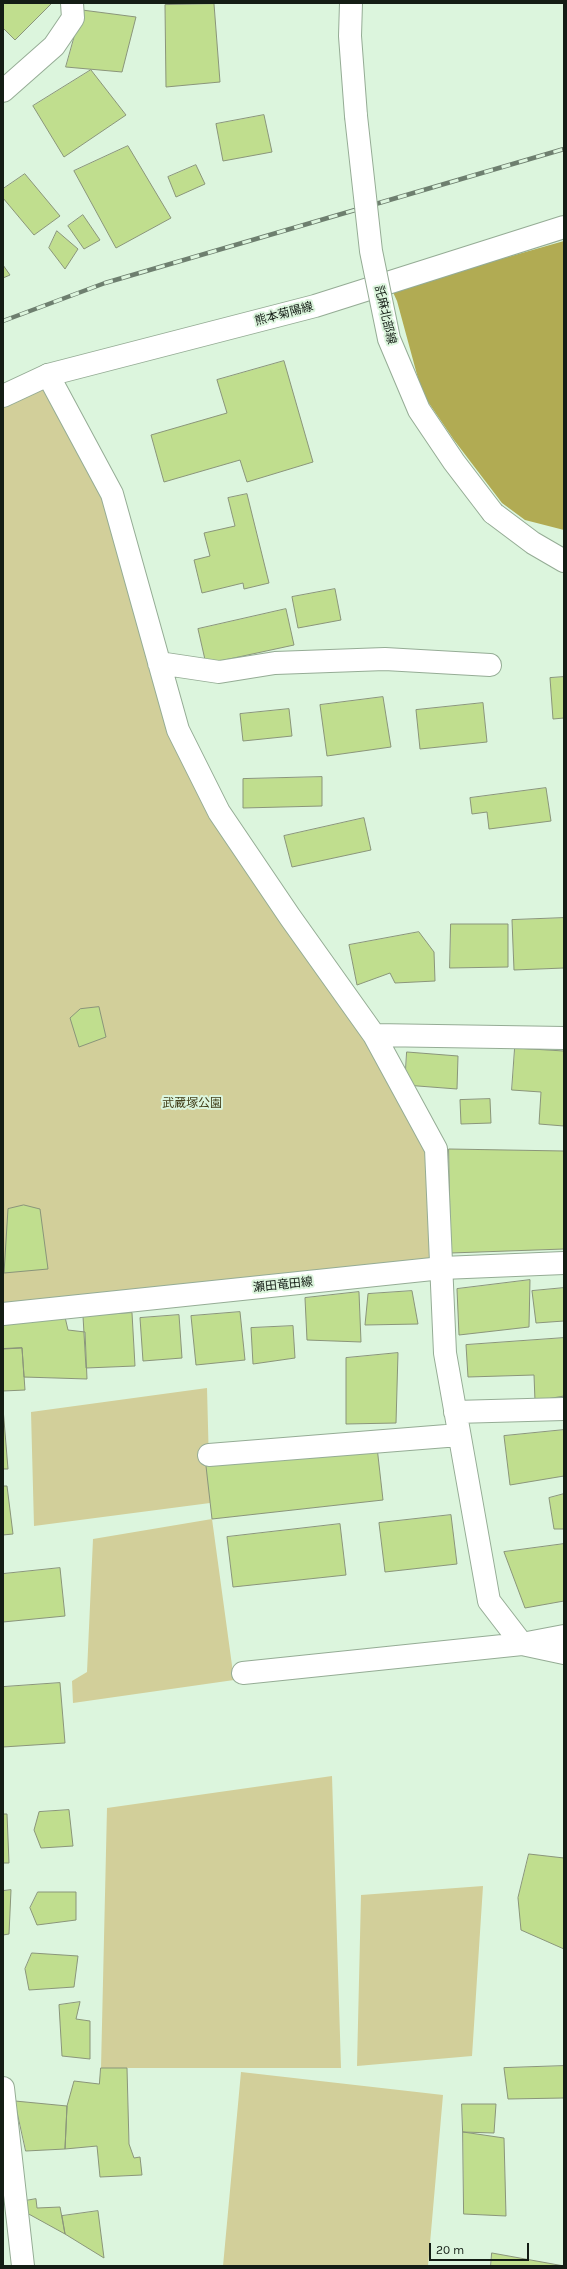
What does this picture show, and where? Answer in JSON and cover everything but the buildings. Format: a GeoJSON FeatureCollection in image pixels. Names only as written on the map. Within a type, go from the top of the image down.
{"type":"FeatureCollection","features":[{"type":"Feature","properties":{"kind":"street"},"geometry":{"type":"LineString","coordinates":[[3,90],[54,46],[73,18],[72,3]]}},
{"type":"Feature","properties":{"kind":"street","name":"託麻北部線"},"geometry":{"type":"LineString","coordinates":[[351,3],[350,36],[356,116],[371,251],[389,339],[419,410],[454,462],[493,513],[533,543],[564,561]]}},
{"type":"Feature","properties":{"kind":"street","name":"熊本菊陽線"},"geometry":{"type":"LineString","coordinates":[[3,396],[48,375],[315,306],[564,227]]}},
{"type":"Feature","properties":{"kind":"street"},"geometry":{"type":"LineString","coordinates":[[48,375],[112,494],[178,730],[219,812],[290,917],[374,1035],[436,1150],[445,1354],[489,1601],[522,1644],[564,1653]]}},
{"type":"Feature","properties":{"kind":"street"},"geometry":{"type":"LineString","coordinates":[[159,663],[219,672],[275,663],[385,659],[490,665]]}},
{"type":"Feature","properties":{"kind":"street"},"geometry":{"type":"LineString","coordinates":[[374,1035],[564,1038]]}},
{"type":"Feature","properties":{"kind":"street","name":"瀬田竜田線"},"geometry":{"type":"LineString","coordinates":[[3,1314],[442,1268],[564,1263]]}},
{"type":"Feature","properties":{"kind":"street"},"geometry":{"type":"LineString","coordinates":[[455,1412],[564,1409]]}},
{"type":"Feature","properties":{"kind":"street"},"geometry":{"type":"LineString","coordinates":[[209,1455],[459,1435]]}},
{"type":"Feature","properties":{"kind":"street"},"geometry":{"type":"LineString","coordinates":[[243,1673],[522,1644],[564,1636]]}},
{"type":"Feature","properties":{"kind":"street"},"geometry":{"type":"LineString","coordinates":[[3,2088],[23,2266]]}},
{"type":"Feature","properties":{"kind":"green space","name":"武蔵塚公園"},"geometry":{"type":"Polygon","coordinates":[[[48,375],[112,494],[178,730],[436,1149],[442,1268],[3,1314],[3,402],[48,375]]]}},
{"type":"Feature","properties":{"kind":"green space"},"geometry":{"type":"Polygon","coordinates":[[[207,1388],[210,1503],[34,1526],[31,1412],[207,1388]]]}},
{"type":"Feature","properties":{"kind":"green space"},"geometry":{"type":"Polygon","coordinates":[[[212,1519],[234,1680],[73,1703],[72,1681],[87,1672],[93,1539],[212,1519]]]}},
{"type":"Feature","properties":{"kind":"green space"},"geometry":{"type":"Polygon","coordinates":[[[332,1776],[341,2068],[101,2068],[107,1808],[332,1776]]]}},
{"type":"Feature","properties":{"kind":"green space"},"geometry":{"type":"Polygon","coordinates":[[[483,1886],[472,2056],[357,2066],[361,1895],[483,1886]]]}},
{"type":"Feature","properties":{"kind":"green space"},"geometry":{"type":"Polygon","coordinates":[[[241,2072],[443,2095],[428,2266],[223,2266],[241,2072]]]}},
{"type":"Feature","properties":{"kind":"shaded area"},"geometry":{"type":"Polygon","coordinates":[[[564,241],[564,530],[525,520],[502,503],[454,440],[422,393],[397,301],[392,290],[564,241]]]}},
{"type":"Feature","properties":{"kind":"railway"},"geometry":{"type":"LineString","coordinates":[[3,321],[105,283],[564,149]]}}]}
